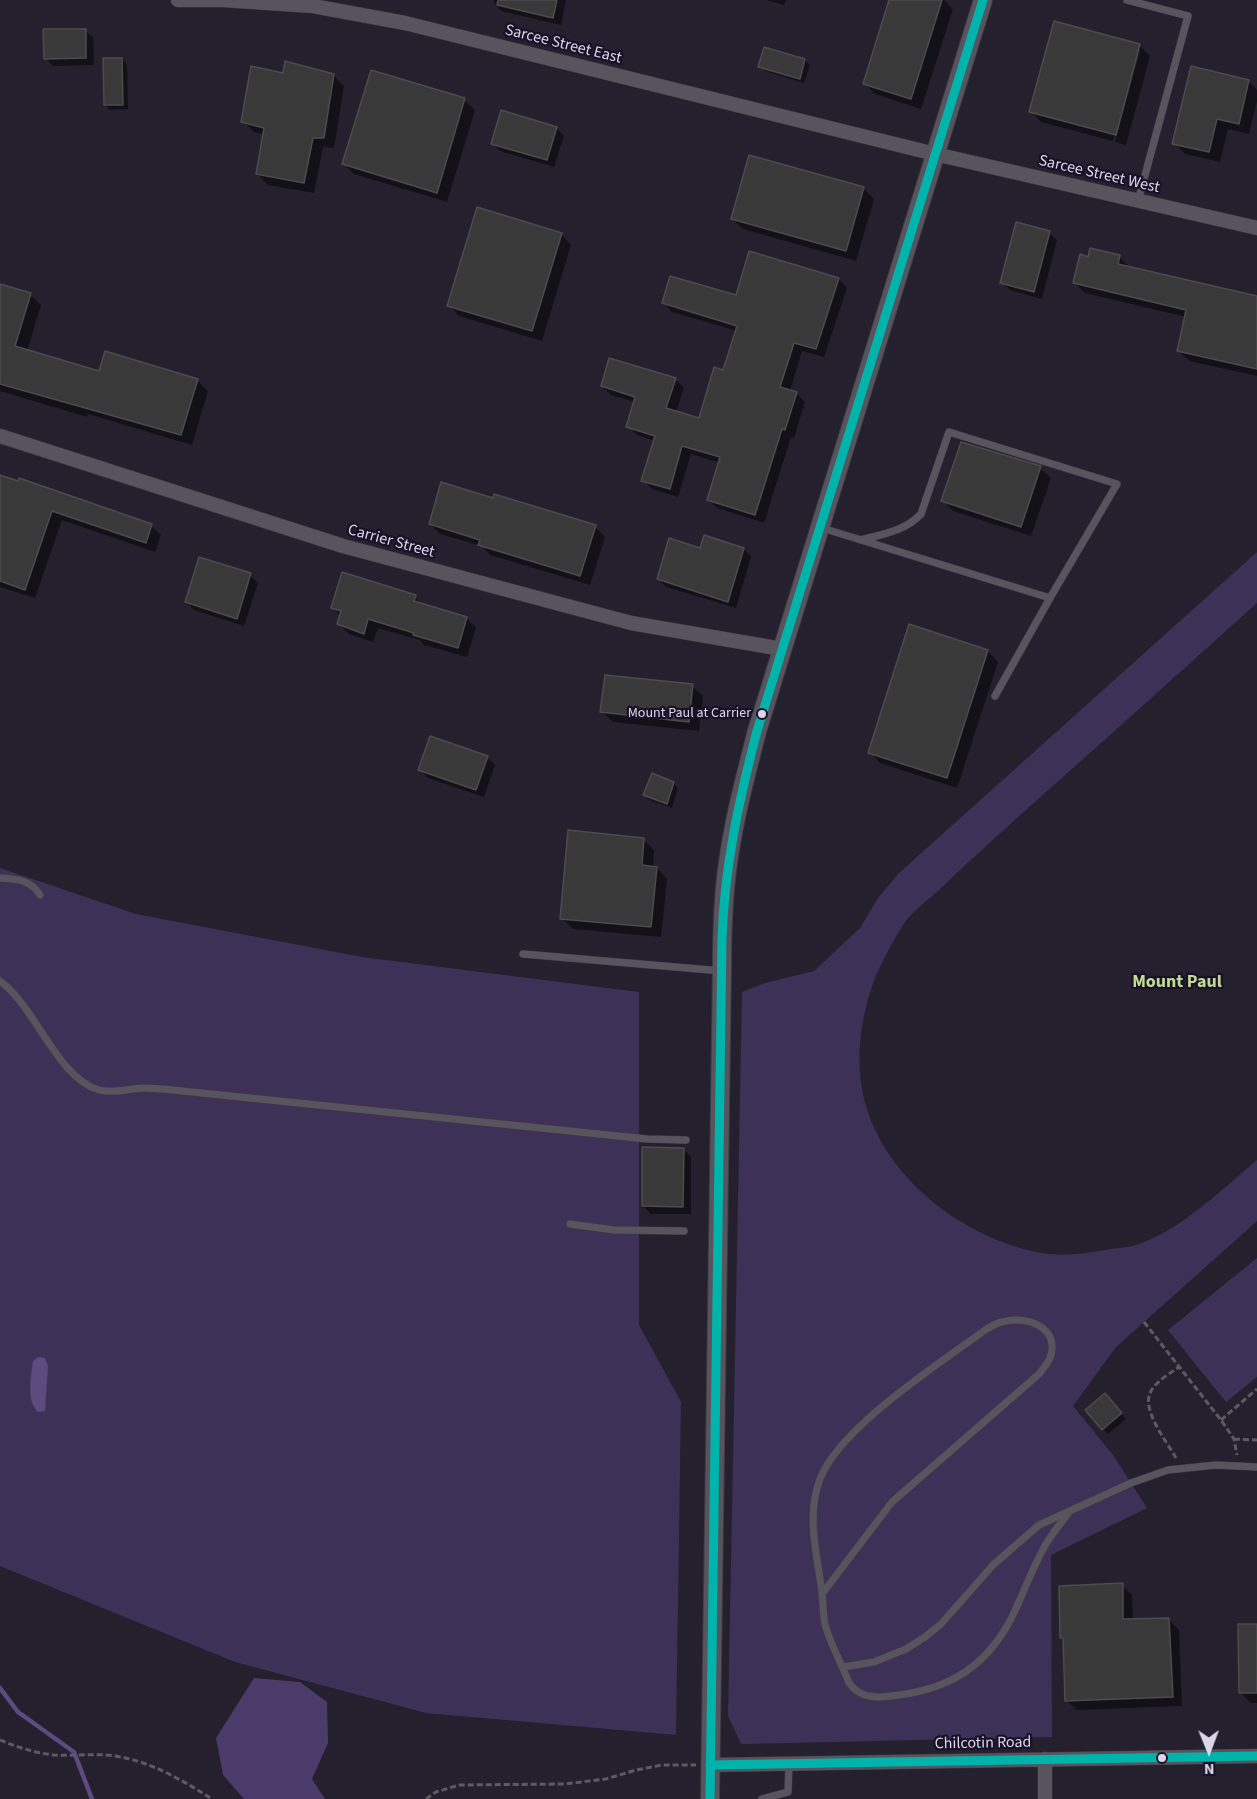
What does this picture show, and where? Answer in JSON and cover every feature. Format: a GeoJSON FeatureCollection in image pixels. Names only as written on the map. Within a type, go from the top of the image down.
{"type":"FeatureCollection","features":[{"type":"Feature","properties":{"kind":"street","name":"Sarcee Street East"},"geometry":{"type":"LineString","coordinates":[[178,0],[223,0],[313,6],[405,23],[935,154]]}},
{"type":"Feature","properties":{"kind":"street"},"geometry":{"type":"LineString","coordinates":[[710,1799],[722,971],[724,903],[728,864],[738,804],[757,731],[983,0]]}},
{"type":"Feature","properties":{"kind":"street","name":"Sarcee Street West"},"geometry":{"type":"LineString","coordinates":[[935,154],[1257,228]]}},
{"type":"Feature","properties":{"kind":"street","name":"Carrier Street"},"geometry":{"type":"LineString","coordinates":[[0,436],[355,549],[631,622],[782,649]]}},
{"type":"Feature","properties":{"kind":"street","name":"Chilcotin Road"},"geometry":{"type":"LineString","coordinates":[[710,1765],[1257,1756]]}},
{"type":"Feature","properties":{"kind":"street"},"geometry":{"type":"LineString","coordinates":[[1045,1759],[1045,1799]]}},
{"type":"Feature","properties":{"kind":"lane"},"geometry":{"type":"LineString","coordinates":[[1127,0],[1188,16],[1138,201]]}},
{"type":"Feature","properties":{"kind":"lane"},"geometry":{"type":"LineString","coordinates":[[861,540],[896,531],[913,523],[921,514],[949,432],[1117,484],[995,696]]}},
{"type":"Feature","properties":{"kind":"lane"},"geometry":{"type":"LineString","coordinates":[[819,527],[1050,598]]}},
{"type":"Feature","properties":{"kind":"lane"},"geometry":{"type":"LineString","coordinates":[[0,878],[31,884],[40,895]]}},
{"type":"Feature","properties":{"kind":"lane"},"geometry":{"type":"LineString","coordinates":[[523,954],[722,971]]}},
{"type":"Feature","properties":{"kind":"lane"},"geometry":{"type":"LineString","coordinates":[[0,981],[18,997],[72,1073],[87,1086],[101,1090],[164,1089],[647,1139],[686,1140]]}},
{"type":"Feature","properties":{"kind":"lane"},"geometry":{"type":"LineString","coordinates":[[570,1224],[614,1230],[684,1231]]}},
{"type":"Feature","properties":{"kind":"lane"},"geometry":{"type":"LineString","coordinates":[[822,1594],[892,1502],[1039,1374],[1050,1359],[1052,1346],[1049,1334],[1037,1323],[1019,1319],[1001,1322],[985,1330],[895,1397],[862,1425],[826,1466],[819,1480],[813,1514],[825,1623],[849,1683],[854,1690],[877,1697],[932,1690],[958,1679],[993,1647],[1010,1620],[1046,1544],[1070,1510]]}},
{"type":"Feature","properties":{"kind":"lane"},"geometry":{"type":"LineString","coordinates":[[843,1667],[874,1662],[906,1649],[925,1637],[1018,1542],[1039,1525],[1070,1510],[1131,1483],[1168,1470],[1182,1467],[1257,1467]]}},
{"type":"Feature","properties":{"kind":"lane"},"geometry":{"type":"LineString","coordinates":[[762,1799],[788,1792],[789,1764]]}},
{"type":"Feature","properties":{"kind":"path"},"geometry":{"type":"LineString","coordinates":[[1144,1322],[1234,1439],[1237,1453],[1236,1466]]}},
{"type":"Feature","properties":{"kind":"path"},"geometry":{"type":"LineString","coordinates":[[1179,1366],[1159,1382],[1150,1394],[1148,1404],[1152,1418],[1182,1467]]}},
{"type":"Feature","properties":{"kind":"path"},"geometry":{"type":"LineString","coordinates":[[1221,1420],[1257,1389]]}},
{"type":"Feature","properties":{"kind":"path"},"geometry":{"type":"LineString","coordinates":[[1234,1439],[1257,1440]]}},
{"type":"Feature","properties":{"kind":"path"},"geometry":{"type":"LineString","coordinates":[[0,1740],[31,1751],[55,1755],[116,1756],[150,1765],[187,1783],[212,1799]]}},
{"type":"Feature","properties":{"kind":"path"},"geometry":{"type":"LineString","coordinates":[[426,1799],[436,1792],[459,1785],[565,1784],[606,1779],[662,1765],[710,1765]]}},
{"type":"Feature","properties":{"kind":"shaded area"},"geometry":{"type":"Polygon","coordinates":[[[1257,552],[1257,603],[975,856],[905,922],[877,973],[866,1006],[860,1040],[860,1075],[867,1109],[878,1136],[894,1161],[913,1184],[935,1204],[960,1221],[1014,1246],[1042,1253],[1068,1255],[1139,1244],[1186,1219],[1257,1160],[1257,1221],[1116,1347],[1073,1406],[1113,1455],[1147,1508],[1051,1555],[1052,1737],[741,1744],[728,1716],[742,992],[765,983],[814,971],[860,928],[878,898],[899,873],[1257,552]]]}},
{"type":"Feature","properties":{"kind":"shaded area"},"geometry":{"type":"Polygon","coordinates":[[[0,868],[136,914],[362,957],[639,992],[639,1325],[681,1402],[676,1735],[426,1713],[235,1662],[0,1566],[0,868]]]}},
{"type":"Feature","properties":{"kind":"shaded area"},"geometry":{"type":"Polygon","coordinates":[[[1257,1258],[1257,1377],[1226,1402],[1168,1330],[1257,1258]]]}},
{"type":"Feature","properties":{"kind":"shaded area"},"geometry":{"type":"Polygon","coordinates":[[[38,1357],[45,1358],[48,1366],[45,1411],[38,1412],[32,1401],[30,1388],[33,1361],[38,1357]]]}},
{"type":"Feature","properties":{"kind":"shaded area"},"geometry":{"type":"Polygon","coordinates":[[[254,1678],[300,1682],[327,1702],[328,1743],[312,1779],[325,1799],[244,1799],[223,1775],[216,1738],[254,1678]]]}},
{"type":"Feature","properties":{"kind":"building"},"geometry":{"type":"Polygon","coordinates":[[[498,0],[557,0],[553,18],[497,5],[498,0]]]}},
{"type":"Feature","properties":{"kind":"building"},"geometry":{"type":"Polygon","coordinates":[[[889,0],[942,0],[911,99],[863,84],[889,0]]]}},
{"type":"Feature","properties":{"kind":"building"},"geometry":{"type":"Polygon","coordinates":[[[1054,21],[1140,44],[1116,135],[1029,112],[1054,21]]]}},
{"type":"Feature","properties":{"kind":"building"},"geometry":{"type":"Polygon","coordinates":[[[43,29],[86,29],[86,58],[44,59],[43,29]]]}},
{"type":"Feature","properties":{"kind":"building"},"geometry":{"type":"Polygon","coordinates":[[[764,47],[805,59],[800,79],[758,67],[764,47]]]}},
{"type":"Feature","properties":{"kind":"building"},"geometry":{"type":"Polygon","coordinates":[[[103,58],[122,58],[123,105],[104,105],[103,58]]]}},
{"type":"Feature","properties":{"kind":"building"},"geometry":{"type":"Polygon","coordinates":[[[285,61],[334,74],[324,138],[313,138],[304,183],[256,174],[264,128],[241,122],[251,66],[283,73],[285,61]]]}},
{"type":"Feature","properties":{"kind":"building"},"geometry":{"type":"Polygon","coordinates":[[[1191,66],[1249,80],[1239,124],[1217,119],[1209,152],[1172,144],[1191,66]]]}},
{"type":"Feature","properties":{"kind":"building"},"geometry":{"type":"Polygon","coordinates":[[[371,70],[465,98],[437,193],[342,164],[371,70]]]}},
{"type":"Feature","properties":{"kind":"building"},"geometry":{"type":"Polygon","coordinates":[[[501,110],[557,127],[547,160],[491,144],[501,110]]]}},
{"type":"Feature","properties":{"kind":"building"},"geometry":{"type":"Polygon","coordinates":[[[749,155],[864,187],[846,251],[731,219],[749,155]]]}},
{"type":"Feature","properties":{"kind":"building"},"geometry":{"type":"Polygon","coordinates":[[[477,207],[562,233],[532,331],[447,306],[477,207]]]}},
{"type":"Feature","properties":{"kind":"building"},"geometry":{"type":"Polygon","coordinates":[[[1016,222],[1050,231],[1034,292],[1000,283],[1016,222]]]}},
{"type":"Feature","properties":{"kind":"building"},"geometry":{"type":"Polygon","coordinates":[[[1090,248],[1120,255],[1118,264],[1257,296],[1257,369],[1177,351],[1186,310],[1073,283],[1080,254],[1088,257],[1090,248]]]}},
{"type":"Feature","properties":{"kind":"building"},"geometry":{"type":"Polygon","coordinates":[[[749,251],[839,278],[816,349],[794,343],[780,387],[797,392],[785,430],[782,429],[755,515],[707,500],[720,457],[682,446],[670,489],[641,481],[655,436],[626,427],[635,397],[601,386],[609,358],[676,378],[666,408],[699,418],[714,367],[723,370],[737,326],[662,303],[670,276],[736,295],[749,251]]]}},
{"type":"Feature","properties":{"kind":"building"},"geometry":{"type":"Polygon","coordinates":[[[0,284],[31,293],[15,346],[99,371],[105,351],[198,379],[181,435],[0,384],[0,284]]]}},
{"type":"Feature","properties":{"kind":"building"},"geometry":{"type":"Polygon","coordinates":[[[961,442],[1041,466],[1021,527],[941,501],[961,442]]]}},
{"type":"Feature","properties":{"kind":"building"},"geometry":{"type":"Polygon","coordinates":[[[0,475],[18,481],[19,478],[152,524],[146,543],[52,511],[25,590],[0,581],[0,475]]]}},
{"type":"Feature","properties":{"kind":"building"},"geometry":{"type":"Polygon","coordinates":[[[441,482],[493,498],[494,494],[596,525],[580,576],[478,545],[480,540],[429,524],[441,482]]]}},
{"type":"Feature","properties":{"kind":"building"},"geometry":{"type":"Polygon","coordinates":[[[704,535],[744,548],[728,602],[657,579],[669,538],[700,548],[704,535]]]}},
{"type":"Feature","properties":{"kind":"building"},"geometry":{"type":"Polygon","coordinates":[[[199,557],[251,573],[237,619],[185,602],[199,557]]]}},
{"type":"Feature","properties":{"kind":"building"},"geometry":{"type":"Polygon","coordinates":[[[342,572],[416,595],[414,601],[467,617],[458,648],[368,619],[364,634],[337,624],[341,611],[331,608],[342,572]]]}},
{"type":"Feature","properties":{"kind":"building"},"geometry":{"type":"Polygon","coordinates":[[[909,624],[988,650],[947,778],[868,753],[909,624]]]}},
{"type":"Feature","properties":{"kind":"building"},"geometry":{"type":"Polygon","coordinates":[[[605,675],[693,684],[689,722],[600,712],[605,675]]]}},
{"type":"Feature","properties":{"kind":"building"},"geometry":{"type":"Polygon","coordinates":[[[430,736],[488,756],[476,790],[418,770],[430,736]]]}},
{"type":"Feature","properties":{"kind":"building"},"geometry":{"type":"Polygon","coordinates":[[[652,773],[674,782],[667,804],[643,795],[652,773]]]}},
{"type":"Feature","properties":{"kind":"building"},"geometry":{"type":"Polygon","coordinates":[[[568,830],[644,838],[642,865],[657,867],[651,927],[560,919],[568,830]]]}},
{"type":"Feature","properties":{"kind":"building"},"geometry":{"type":"Polygon","coordinates":[[[642,1147],[684,1148],[683,1207],[642,1206],[642,1147]]]}},
{"type":"Feature","properties":{"kind":"building"},"geometry":{"type":"Polygon","coordinates":[[[1105,1393],[1122,1413],[1102,1430],[1085,1410],[1105,1393]]]}},
{"type":"Feature","properties":{"kind":"building"},"geometry":{"type":"Polygon","coordinates":[[[1123,1583],[1123,1619],[1169,1618],[1173,1697],[1065,1701],[1059,1586],[1123,1583]]]}},
{"type":"Feature","properties":{"kind":"building"},"geometry":{"type":"Polygon","coordinates":[[[1238,1624],[1257,1624],[1257,1693],[1239,1693],[1238,1624]]]}},
{"type":"Feature","properties":{"kind":"waterway"},"geometry":{"type":"LineString","coordinates":[[0,1688],[18,1712],[74,1752],[92,1799]]}},
{"type":"Feature","properties":{"kind":"transit line"},"geometry":{"type":"LineString","coordinates":[[710,1799],[722,940],[729,860],[757,731],[983,0]]}},
{"type":"Feature","properties":{"kind":"transit line"},"geometry":{"type":"LineString","coordinates":[[710,1765],[1257,1756]]}},
{"type":"Feature","properties":{"kind":"place","name":"Mount Paul at Carrier"},"geometry":{"type":"Point","coordinates":[762,714]}},
{"type":"Feature","properties":{"kind":"district","name":"Mount Paul"},"geometry":{"type":"Point","coordinates":[1177,983]}}]}
